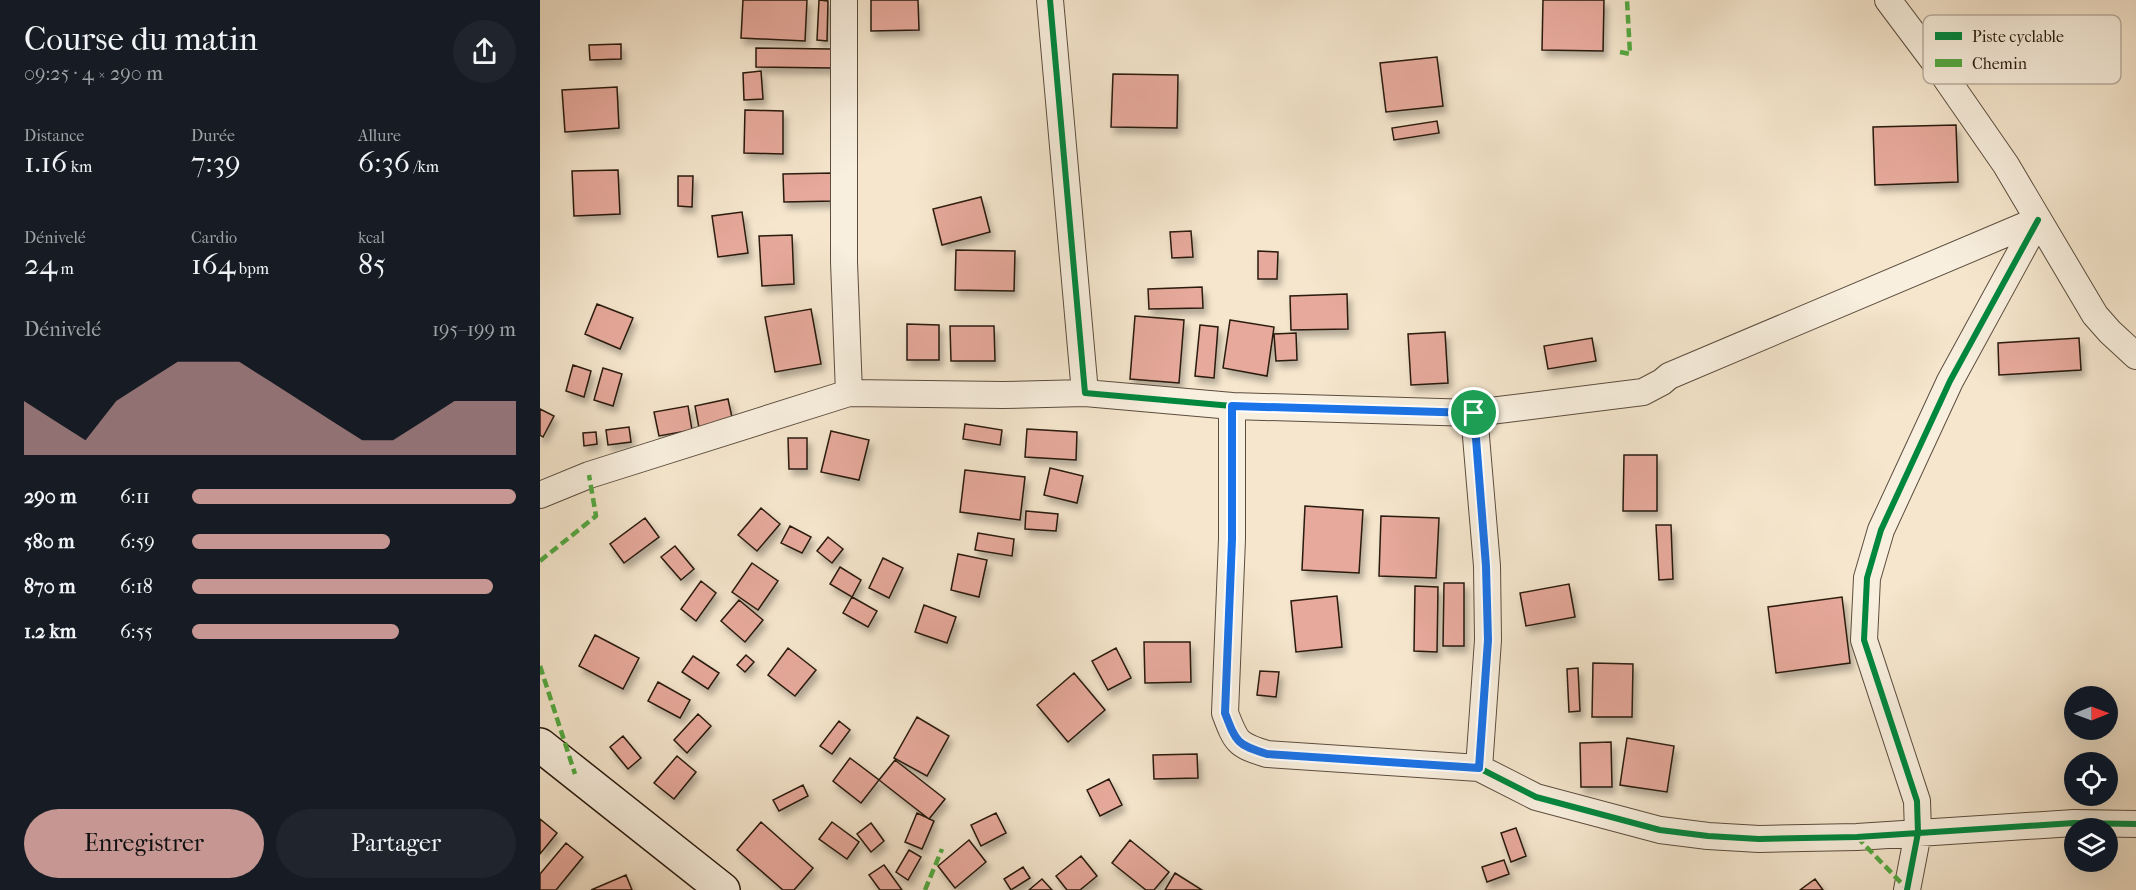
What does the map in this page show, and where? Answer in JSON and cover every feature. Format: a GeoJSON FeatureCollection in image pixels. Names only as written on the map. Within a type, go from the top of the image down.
{"type":"FeatureCollection","features":[{"type":"Feature","properties":{"kind":"street"},"geometry":{"type":"LineString","coordinates":[[844,0],[844,262],[849,393]]}},
{"type":"Feature","properties":{"kind":"street"},"geometry":{"type":"LineString","coordinates":[[1050,0],[1085,393]]}},
{"type":"Feature","properties":{"kind":"street"},"geometry":{"type":"LineString","coordinates":[[1888,0],[1923,46]]}},
{"type":"Feature","properties":{"kind":"street"},"geometry":{"type":"LineString","coordinates":[[1951,84],[2006,165],[2081,295],[2110,332],[2136,356]]}},
{"type":"Feature","properties":{"kind":"street"},"geometry":{"type":"LineString","coordinates":[[540,495],[589,475],[849,393],[1003,395],[1085,393],[1232,406],[1474,413],[1643,392],[1669,376],[2038,220]]}},
{"type":"Feature","properties":{"kind":"street"},"geometry":{"type":"LineString","coordinates":[[1907,890],[1918,833],[1917,801],[1864,640],[1867,578],[1881,530],[1950,381],[2038,220]]}},
{"type":"Feature","properties":{"kind":"street"},"geometry":{"type":"LineString","coordinates":[[1232,406],[1232,539],[1225,713],[1233,736],[1245,747],[1267,754],[1479,768],[1536,797],[1660,830],[1759,839],[1857,837],[2074,822],[2136,825]]}},
{"type":"Feature","properties":{"kind":"street"},"geometry":{"type":"LineString","coordinates":[[1474,413],[1486,566],[1488,640],[1479,768]]}},
{"type":"Feature","properties":{"kind":"street"},"geometry":{"type":"LineString","coordinates":[[540,745],[723,890]]}},
{"type":"Feature","properties":{"kind":"building"},"geometry":{"type":"Polygon","coordinates":[[[743,0],[807,0],[805,41],[741,38],[743,0]]]}},
{"type":"Feature","properties":{"kind":"building"},"geometry":{"type":"Polygon","coordinates":[[[819,0],[828,1],[827,41],[817,40],[819,0]]]}},
{"type":"Feature","properties":{"kind":"building"},"geometry":{"type":"Polygon","coordinates":[[[871,0],[918,0],[919,30],[871,31],[871,0]]]}},
{"type":"Feature","properties":{"kind":"building"},"geometry":{"type":"Polygon","coordinates":[[[1543,0],[1604,0],[1603,51],[1542,50],[1543,0]]]}},
{"type":"Feature","properties":{"kind":"building"},"geometry":{"type":"Polygon","coordinates":[[[621,44],[621,59],[590,60],[589,45],[621,44]]]}},
{"type":"Feature","properties":{"kind":"building"},"geometry":{"type":"Polygon","coordinates":[[[756,48],[832,49],[832,68],[756,67],[756,48]]]}},
{"type":"Feature","properties":{"kind":"building"},"geometry":{"type":"Polygon","coordinates":[[[1437,57],[1443,106],[1386,112],[1380,63],[1437,57]]]}},
{"type":"Feature","properties":{"kind":"building"},"geometry":{"type":"Polygon","coordinates":[[[761,71],[763,99],[744,100],[743,73],[761,71]]]}},
{"type":"Feature","properties":{"kind":"building"},"geometry":{"type":"Polygon","coordinates":[[[1113,74],[1178,75],[1177,128],[1111,127],[1113,74]]]}},
{"type":"Feature","properties":{"kind":"building"},"geometry":{"type":"Polygon","coordinates":[[[617,87],[619,128],[565,132],[562,90],[617,87]]]}},
{"type":"Feature","properties":{"kind":"building"},"geometry":{"type":"Polygon","coordinates":[[[745,110],[783,111],[783,154],[744,153],[745,110]]]}},
{"type":"Feature","properties":{"kind":"building"},"geometry":{"type":"Polygon","coordinates":[[[1437,121],[1439,133],[1394,140],[1392,128],[1437,121]]]}},
{"type":"Feature","properties":{"kind":"building"},"geometry":{"type":"Polygon","coordinates":[[[1956,125],[1958,182],[1875,185],[1873,127],[1956,125]]]}},
{"type":"Feature","properties":{"kind":"building"},"geometry":{"type":"Polygon","coordinates":[[[618,170],[620,214],[574,216],[572,171],[618,170]]]}},
{"type":"Feature","properties":{"kind":"building"},"geometry":{"type":"Polygon","coordinates":[[[833,173],[834,201],[784,202],[783,174],[833,173]]]}},
{"type":"Feature","properties":{"kind":"building"},"geometry":{"type":"Polygon","coordinates":[[[678,176],[693,176],[692,207],[678,206],[678,176]]]}},
{"type":"Feature","properties":{"kind":"building"},"geometry":{"type":"Polygon","coordinates":[[[981,197],[990,232],[942,245],[933,209],[981,197]]]}},
{"type":"Feature","properties":{"kind":"building"},"geometry":{"type":"Polygon","coordinates":[[[742,212],[748,253],[718,257],[712,216],[742,212]]]}},
{"type":"Feature","properties":{"kind":"building"},"geometry":{"type":"Polygon","coordinates":[[[1191,231],[1193,257],[1172,258],[1170,232],[1191,231]]]}},
{"type":"Feature","properties":{"kind":"building"},"geometry":{"type":"Polygon","coordinates":[[[792,235],[794,284],[762,286],[759,236],[792,235]]]}},
{"type":"Feature","properties":{"kind":"building"},"geometry":{"type":"Polygon","coordinates":[[[956,250],[1015,251],[1014,291],[955,290],[956,250]]]}},
{"type":"Feature","properties":{"kind":"building"},"geometry":{"type":"Polygon","coordinates":[[[1258,251],[1278,252],[1277,279],[1258,279],[1258,251]]]}},
{"type":"Feature","properties":{"kind":"building"},"geometry":{"type":"Polygon","coordinates":[[[1202,287],[1203,308],[1149,309],[1148,289],[1202,287]]]}},
{"type":"Feature","properties":{"kind":"building"},"geometry":{"type":"Polygon","coordinates":[[[1347,294],[1348,329],[1291,330],[1290,296],[1347,294]]]}},
{"type":"Feature","properties":{"kind":"building"},"geometry":{"type":"Polygon","coordinates":[[[597,304],[633,318],[620,349],[585,334],[597,304]]]}},
{"type":"Feature","properties":{"kind":"building"},"geometry":{"type":"Polygon","coordinates":[[[811,309],[821,364],[775,372],[765,317],[811,309]]]}},
{"type":"Feature","properties":{"kind":"building"},"geometry":{"type":"Polygon","coordinates":[[[1135,316],[1184,320],[1179,383],[1130,379],[1135,316]]]}},
{"type":"Feature","properties":{"kind":"building"},"geometry":{"type":"Polygon","coordinates":[[[1230,320],[1274,327],[1267,376],[1223,368],[1230,320]]]}},
{"type":"Feature","properties":{"kind":"building"},"geometry":{"type":"Polygon","coordinates":[[[907,324],[939,325],[939,360],[907,360],[907,324]]]}},
{"type":"Feature","properties":{"kind":"building"},"geometry":{"type":"Polygon","coordinates":[[[1200,325],[1218,327],[1214,378],[1195,376],[1200,325]]]}},
{"type":"Feature","properties":{"kind":"building"},"geometry":{"type":"Polygon","coordinates":[[[950,326],[994,326],[995,361],[951,361],[950,326]]]}},
{"type":"Feature","properties":{"kind":"building"},"geometry":{"type":"Polygon","coordinates":[[[1445,332],[1448,383],[1411,385],[1408,334],[1445,332]]]}},
{"type":"Feature","properties":{"kind":"building"},"geometry":{"type":"Polygon","coordinates":[[[1296,333],[1297,360],[1276,361],[1274,334],[1296,333]]]}},
{"type":"Feature","properties":{"kind":"building"},"geometry":{"type":"Polygon","coordinates":[[[1592,338],[1596,361],[1548,369],[1544,346],[1592,338]]]}},
{"type":"Feature","properties":{"kind":"building"},"geometry":{"type":"Polygon","coordinates":[[[2079,338],[2081,370],[1999,375],[1998,343],[2079,338]]]}},
{"type":"Feature","properties":{"kind":"building"},"geometry":{"type":"Polygon","coordinates":[[[573,365],[591,371],[584,397],[566,391],[573,365]]]}},
{"type":"Feature","properties":{"kind":"building"},"geometry":{"type":"Polygon","coordinates":[[[603,368],[622,374],[613,406],[594,400],[603,368]]]}},
{"type":"Feature","properties":{"kind":"building"},"geometry":{"type":"Polygon","coordinates":[[[728,399],[733,422],[699,428],[695,406],[728,399]]]}},
{"type":"Feature","properties":{"kind":"building"},"geometry":{"type":"Polygon","coordinates":[[[688,406],[692,430],[659,436],[654,412],[688,406]]]}},
{"type":"Feature","properties":{"kind":"building"},"geometry":{"type":"Polygon","coordinates":[[[540,409],[554,416],[543,437],[540,435],[540,409]]]}},
{"type":"Feature","properties":{"kind":"building"},"geometry":{"type":"Polygon","coordinates":[[[965,424],[1002,430],[1000,445],[963,439],[965,424]]]}},
{"type":"Feature","properties":{"kind":"building"},"geometry":{"type":"Polygon","coordinates":[[[629,427],[631,442],[608,445],[606,430],[629,427]]]}},
{"type":"Feature","properties":{"kind":"building"},"geometry":{"type":"Polygon","coordinates":[[[1027,429],[1077,432],[1076,460],[1025,457],[1027,429]]]}},
{"type":"Feature","properties":{"kind":"building"},"geometry":{"type":"Polygon","coordinates":[[[831,431],[869,440],[859,480],[821,472],[831,431]]]}},
{"type":"Feature","properties":{"kind":"building"},"geometry":{"type":"Polygon","coordinates":[[[596,432],[597,444],[584,446],[583,433],[596,432]]]}},
{"type":"Feature","properties":{"kind":"building"},"geometry":{"type":"Polygon","coordinates":[[[788,438],[807,438],[807,469],[789,469],[788,438]]]}},
{"type":"Feature","properties":{"kind":"building"},"geometry":{"type":"Polygon","coordinates":[[[1624,455],[1657,455],[1657,511],[1623,511],[1624,455]]]}},
{"type":"Feature","properties":{"kind":"building"},"geometry":{"type":"Polygon","coordinates":[[[1050,468],[1083,476],[1077,503],[1044,495],[1050,468]]]}},
{"type":"Feature","properties":{"kind":"building"},"geometry":{"type":"Polygon","coordinates":[[[965,470],[1025,477],[1020,520],[960,512],[965,470]]]}},
{"type":"Feature","properties":{"kind":"building"},"geometry":{"type":"Polygon","coordinates":[[[1305,506],[1363,510],[1359,573],[1302,570],[1305,506]]]}},
{"type":"Feature","properties":{"kind":"building"},"geometry":{"type":"Polygon","coordinates":[[[761,508],[780,524],[757,551],[738,535],[761,508]]]}},
{"type":"Feature","properties":{"kind":"building"},"geometry":{"type":"Polygon","coordinates":[[[1026,511],[1058,514],[1056,531],[1025,529],[1026,511]]]}},
{"type":"Feature","properties":{"kind":"building"},"geometry":{"type":"Polygon","coordinates":[[[1381,516],[1439,518],[1436,578],[1379,576],[1381,516]]]}},
{"type":"Feature","properties":{"kind":"building"},"geometry":{"type":"Polygon","coordinates":[[[645,518],[659,537],[624,563],[610,544],[645,518]]]}},
{"type":"Feature","properties":{"kind":"building"},"geometry":{"type":"Polygon","coordinates":[[[1656,525],[1671,525],[1673,579],[1659,580],[1656,525]]]}},
{"type":"Feature","properties":{"kind":"building"},"geometry":{"type":"Polygon","coordinates":[[[790,526],[811,537],[802,553],[781,543],[790,526]]]}},
{"type":"Feature","properties":{"kind":"building"},"geometry":{"type":"Polygon","coordinates":[[[978,533],[1014,539],[1012,556],[975,550],[978,533]]]}},
{"type":"Feature","properties":{"kind":"building"},"geometry":{"type":"Polygon","coordinates":[[[828,537],[843,549],[832,563],[817,551],[828,537]]]}},
{"type":"Feature","properties":{"kind":"building"},"geometry":{"type":"Polygon","coordinates":[[[675,546],[694,569],[681,580],[661,557],[675,546]]]}},
{"type":"Feature","properties":{"kind":"building"},"geometry":{"type":"Polygon","coordinates":[[[958,554],[987,560],[979,597],[951,590],[958,554]]]}},
{"type":"Feature","properties":{"kind":"building"},"geometry":{"type":"Polygon","coordinates":[[[883,558],[903,568],[889,598],[869,588],[883,558]]]}},
{"type":"Feature","properties":{"kind":"building"},"geometry":{"type":"Polygon","coordinates":[[[752,563],[778,581],[758,610],[732,592],[752,563]]]}},
{"type":"Feature","properties":{"kind":"building"},"geometry":{"type":"Polygon","coordinates":[[[840,567],[861,580],[852,597],[830,584],[840,567]]]}},
{"type":"Feature","properties":{"kind":"building"},"geometry":{"type":"Polygon","coordinates":[[[701,581],[716,593],[696,621],[681,609],[701,581]]]}},
{"type":"Feature","properties":{"kind":"building"},"geometry":{"type":"Polygon","coordinates":[[[1444,583],[1464,583],[1464,646],[1443,646],[1444,583]]]}},
{"type":"Feature","properties":{"kind":"building"},"geometry":{"type":"Polygon","coordinates":[[[1569,584],[1575,617],[1526,626],[1520,593],[1569,584]]]}},
{"type":"Feature","properties":{"kind":"building"},"geometry":{"type":"Polygon","coordinates":[[[1415,586],[1438,587],[1437,652],[1414,651],[1415,586]]]}},
{"type":"Feature","properties":{"kind":"building"},"geometry":{"type":"Polygon","coordinates":[[[1337,596],[1342,647],[1296,652],[1291,601],[1337,596]]]}},
{"type":"Feature","properties":{"kind":"building"},"geometry":{"type":"Polygon","coordinates":[[[852,597],[877,611],[868,627],[843,613],[852,597]]]}},
{"type":"Feature","properties":{"kind":"building"},"geometry":{"type":"Polygon","coordinates":[[[1842,597],[1850,663],[1776,673],[1768,607],[1842,597]]]}},
{"type":"Feature","properties":{"kind":"building"},"geometry":{"type":"Polygon","coordinates":[[[739,600],[763,620],[745,642],[721,621],[739,600]]]}},
{"type":"Feature","properties":{"kind":"building"},"geometry":{"type":"Polygon","coordinates":[[[924,605],[956,617],[947,643],[915,632],[924,605]]]}},
{"type":"Feature","properties":{"kind":"building"},"geometry":{"type":"Polygon","coordinates":[[[595,635],[639,658],[623,689],[579,666],[595,635]]]}},
{"type":"Feature","properties":{"kind":"building"},"geometry":{"type":"Polygon","coordinates":[[[1144,642],[1190,642],[1191,682],[1145,683],[1144,642]]]}},
{"type":"Feature","properties":{"kind":"building"},"geometry":{"type":"Polygon","coordinates":[[[788,648],[816,670],[795,696],[768,675],[788,648]]]}},
{"type":"Feature","properties":{"kind":"building"},"geometry":{"type":"Polygon","coordinates":[[[1116,648],[1131,678],[1108,690],[1092,661],[1116,648]]]}},
{"type":"Feature","properties":{"kind":"building"},"geometry":{"type":"Polygon","coordinates":[[[746,655],[754,662],[745,672],[737,665],[746,655]]]}},
{"type":"Feature","properties":{"kind":"building"},"geometry":{"type":"Polygon","coordinates":[[[693,656],[719,673],[708,689],[682,672],[693,656]]]}},
{"type":"Feature","properties":{"kind":"building"},"geometry":{"type":"Polygon","coordinates":[[[1593,663],[1633,664],[1632,717],[1592,717],[1593,663]]]}},
{"type":"Feature","properties":{"kind":"building"},"geometry":{"type":"Polygon","coordinates":[[[1578,668],[1580,711],[1569,712],[1567,669],[1578,668]]]}},
{"type":"Feature","properties":{"kind":"building"},"geometry":{"type":"Polygon","coordinates":[[[1260,671],[1279,672],[1276,697],[1257,695],[1260,671]]]}},
{"type":"Feature","properties":{"kind":"building"},"geometry":{"type":"Polygon","coordinates":[[[1074,673],[1105,710],[1068,742],[1037,705],[1074,673]]]}},
{"type":"Feature","properties":{"kind":"building"},"geometry":{"type":"Polygon","coordinates":[[[658,682],[690,700],[680,718],[648,701],[658,682]]]}},
{"type":"Feature","properties":{"kind":"building"},"geometry":{"type":"Polygon","coordinates":[[[698,714],[711,726],[687,753],[674,740],[698,714]]]}},
{"type":"Feature","properties":{"kind":"building"},"geometry":{"type":"Polygon","coordinates":[[[917,717],[949,736],[927,776],[894,758],[917,717]]]}},
{"type":"Feature","properties":{"kind":"building"},"geometry":{"type":"Polygon","coordinates":[[[839,721],[850,730],[832,754],[820,746],[839,721]]]}},
{"type":"Feature","properties":{"kind":"building"},"geometry":{"type":"Polygon","coordinates":[[[623,736],[641,758],[628,769],[610,747],[623,736]]]}},
{"type":"Feature","properties":{"kind":"building"},"geometry":{"type":"Polygon","coordinates":[[[1627,738],[1674,746],[1667,792],[1620,785],[1627,738]]]}},
{"type":"Feature","properties":{"kind":"building"},"geometry":{"type":"Polygon","coordinates":[[[1611,742],[1612,787],[1581,787],[1580,743],[1611,742]]]}},
{"type":"Feature","properties":{"kind":"building"},"geometry":{"type":"Polygon","coordinates":[[[1197,754],[1198,778],[1154,779],[1153,755],[1197,754]]]}},
{"type":"Feature","properties":{"kind":"building"},"geometry":{"type":"Polygon","coordinates":[[[677,756],[696,772],[674,799],[654,783],[677,756]]]}},
{"type":"Feature","properties":{"kind":"building"},"geometry":{"type":"Polygon","coordinates":[[[850,758],[879,780],[861,803],[833,781],[850,758]]]}},
{"type":"Feature","properties":{"kind":"building"},"geometry":{"type":"Polygon","coordinates":[[[895,760],[945,799],[929,819],[879,780],[895,760]]]}},
{"type":"Feature","properties":{"kind":"building"},"geometry":{"type":"Polygon","coordinates":[[[1109,779],[1122,805],[1100,816],[1087,790],[1109,779]]]}},
{"type":"Feature","properties":{"kind":"building"},"geometry":{"type":"Polygon","coordinates":[[[803,785],[808,796],[779,811],[773,800],[803,785]]]}},
{"type":"Feature","properties":{"kind":"building"},"geometry":{"type":"Polygon","coordinates":[[[917,813],[934,821],[922,849],[905,842],[917,813]]]}},
{"type":"Feature","properties":{"kind":"building"},"geometry":{"type":"Polygon","coordinates":[[[996,813],[1006,833],[981,846],[971,825],[996,813]]]}},
{"type":"Feature","properties":{"kind":"building"},"geometry":{"type":"Polygon","coordinates":[[[540,819],[557,833],[540,854],[540,819]]]}},
{"type":"Feature","properties":{"kind":"building"},"geometry":{"type":"Polygon","coordinates":[[[761,822],[813,868],[794,890],[783,890],[737,850],[761,822]]]}},
{"type":"Feature","properties":{"kind":"building"},"geometry":{"type":"Polygon","coordinates":[[[832,822],[859,842],[847,859],[819,839],[832,822]]]}},
{"type":"Feature","properties":{"kind":"building"},"geometry":{"type":"Polygon","coordinates":[[[871,823],[884,841],[871,852],[857,834],[871,823]]]}},
{"type":"Feature","properties":{"kind":"building"},"geometry":{"type":"Polygon","coordinates":[[[1516,828],[1526,856],[1511,862],[1501,833],[1516,828]]]}},
{"type":"Feature","properties":{"kind":"building"},"geometry":{"type":"Polygon","coordinates":[[[969,840],[986,862],[955,888],[938,866],[969,840]]]}},
{"type":"Feature","properties":{"kind":"building"},"geometry":{"type":"Polygon","coordinates":[[[1130,840],[1169,872],[1154,890],[1146,890],[1112,863],[1130,840]]]}},
{"type":"Feature","properties":{"kind":"building"},"geometry":{"type":"Polygon","coordinates":[[[566,843],[583,857],[556,890],[540,890],[540,874],[566,843]]]}},
{"type":"Feature","properties":{"kind":"building"},"geometry":{"type":"Polygon","coordinates":[[[909,850],[921,857],[908,880],[896,872],[909,850]]]}},
{"type":"Feature","properties":{"kind":"building"},"geometry":{"type":"Polygon","coordinates":[[[1081,856],[1097,876],[1080,890],[1067,890],[1056,876],[1081,856]]]}},
{"type":"Feature","properties":{"kind":"building"},"geometry":{"type":"Polygon","coordinates":[[[1504,860],[1509,874],[1487,882],[1482,867],[1504,860]]]}},
{"type":"Feature","properties":{"kind":"building"},"geometry":{"type":"Polygon","coordinates":[[[884,865],[902,890],[880,890],[869,875],[884,865]]]}},
{"type":"Feature","properties":{"kind":"building"},"geometry":{"type":"Polygon","coordinates":[[[1023,867],[1030,878],[1011,890],[1004,879],[1023,867]]]}},
{"type":"Feature","properties":{"kind":"building"},"geometry":{"type":"Polygon","coordinates":[[[1175,873],[1202,890],[1165,890],[1175,873]]]}},
{"type":"Feature","properties":{"kind":"building"},"geometry":{"type":"Polygon","coordinates":[[[626,875],[632,890],[591,890],[626,875]]]}},
{"type":"Feature","properties":{"kind":"building"},"geometry":{"type":"Polygon","coordinates":[[[1042,879],[1052,890],[1029,890],[1042,879]]]}},
{"type":"Feature","properties":{"kind":"building"},"geometry":{"type":"Polygon","coordinates":[[[1815,879],[1823,890],[1800,890],[1815,879]]]}},
{"type":"Feature","properties":{"kind":"marked path"},"geometry":{"type":"LineString","coordinates":[[1620,52],[1630,54],[1627,0]]}},
{"type":"Feature","properties":{"kind":"marked path"},"geometry":{"type":"LineString","coordinates":[[540,561],[596,516],[589,475]]}},
{"type":"Feature","properties":{"kind":"marked path"},"geometry":{"type":"LineString","coordinates":[[540,666],[575,774]]}},
{"type":"Feature","properties":{"kind":"marked path"},"geometry":{"type":"LineString","coordinates":[[1857,837],[1908,890]]}},
{"type":"Feature","properties":{"kind":"marked path"},"geometry":{"type":"LineString","coordinates":[[925,890],[942,849]]}},
{"type":"Feature","properties":{"kind":"cycle path"},"geometry":{"type":"LineString","coordinates":[[1050,0],[1085,393],[1232,406],[1232,539],[1225,713],[1235,736],[1243,745],[1267,754],[1479,768],[1536,797],[1660,830],[1708,836],[1759,839],[1857,837],[2074,823],[2136,824]]}},
{"type":"Feature","properties":{"kind":"cycle path"},"geometry":{"type":"LineString","coordinates":[[1907,890],[1918,833],[1917,801],[1864,640],[1867,578],[1881,530],[1950,381],[2038,220]]}},
{"type":"Feature","properties":{"kind":"route"},"geometry":{"type":"LineString","coordinates":[[1232,406],[1474,413],[1486,566],[1488,640],[1479,768],[1267,754],[1245,747],[1233,736],[1225,713],[1232,539],[1232,406]]}}]}
